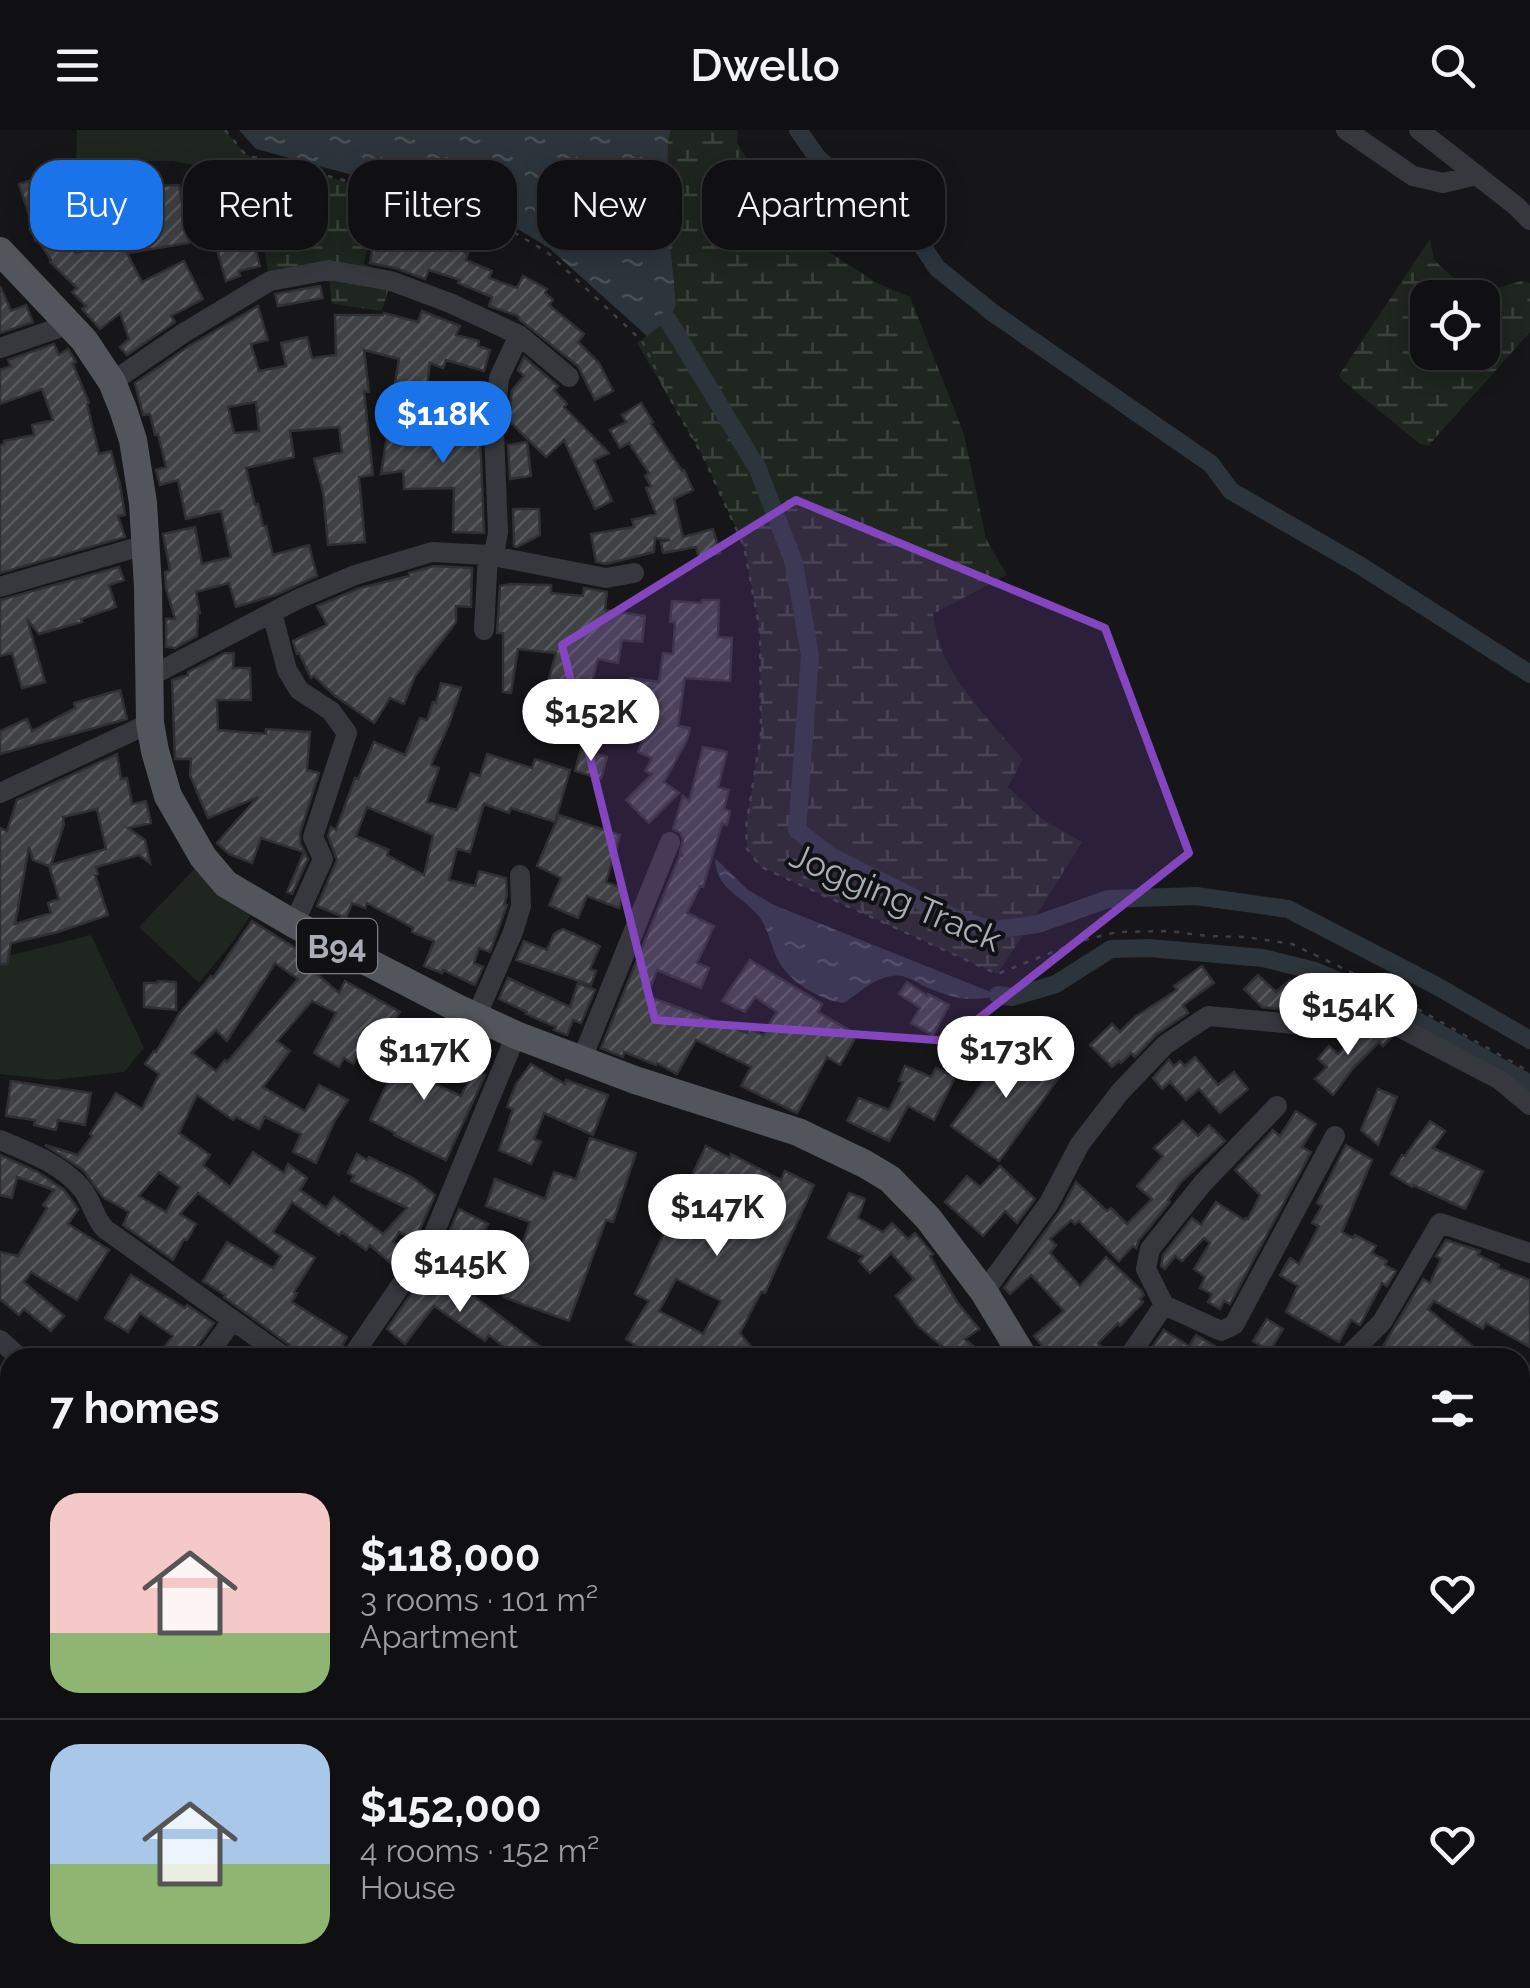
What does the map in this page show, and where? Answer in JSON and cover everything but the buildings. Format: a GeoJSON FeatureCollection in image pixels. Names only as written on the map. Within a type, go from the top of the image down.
{"type":"FeatureCollection","features":[{"type":"Feature","properties":{"kind":"main road","name":"B94"},"geometry":{"type":"LineString","coordinates":[[0,252],[84,340],[112,382],[133,440],[148,587],[150,723],[155,751],[168,796],[204,858],[226,884],[294,924],[516,1035],[581,1061],[798,1132],[866,1164],[911,1199],[984,1292],[1018,1348]]}},
{"type":"Feature","properties":{"kind":"street"},"geometry":{"type":"LineString","coordinates":[[1346,130],[1412,176],[1443,182],[1476,175]]}},
{"type":"Feature","properties":{"kind":"street"},"geometry":{"type":"LineString","coordinates":[[1419,130],[1530,220]]}},
{"type":"Feature","properties":{"kind":"street"},"geometry":{"type":"LineString","coordinates":[[112,382],[270,281],[328,270],[391,281],[450,303],[519,335],[569,377]]}},
{"type":"Feature","properties":{"kind":"street"},"geometry":{"type":"LineString","coordinates":[[0,348],[70,324]]}},
{"type":"Feature","properties":{"kind":"street"},"geometry":{"type":"LineString","coordinates":[[484,630],[488,555],[495,549],[498,532],[494,431],[499,378],[519,335]]}},
{"type":"Feature","properties":{"kind":"street"},"geometry":{"type":"LineString","coordinates":[[0,587],[145,545]]}},
{"type":"Feature","properties":{"kind":"street"},"geometry":{"type":"LineString","coordinates":[[149,676],[272,612],[354,575],[432,552],[488,555],[606,578],[634,573]]}},
{"type":"Feature","properties":{"kind":"street"},"geometry":{"type":"LineString","coordinates":[[272,612],[287,670],[300,690],[331,710],[347,733],[313,837],[323,859],[294,924]]}},
{"type":"Feature","properties":{"kind":"street"},"geometry":{"type":"LineString","coordinates":[[0,793],[150,723]]}},
{"type":"Feature","properties":{"kind":"street"},"geometry":{"type":"LineString","coordinates":[[581,1061],[670,842]]}},
{"type":"Feature","properties":{"kind":"street"},"geometry":{"type":"LineString","coordinates":[[476,1017],[513,932],[521,906],[520,875]]}},
{"type":"Feature","properties":{"kind":"street"},"geometry":{"type":"LineString","coordinates":[[984,1292],[1049,1203],[1080,1144],[1120,1092],[1165,1045],[1208,1016],[1294,1024],[1348,1009],[1370,1012],[1500,1080],[1530,1105]]}},
{"type":"Feature","properties":{"kind":"street"},"geometry":{"type":"LineString","coordinates":[[357,1348],[431,1241],[516,1035]]}},
{"type":"Feature","properties":{"kind":"street"},"geometry":{"type":"LineString","coordinates":[[1278,1106],[1203,1182],[1150,1249],[1146,1269],[1164,1305],[1221,1331],[1234,1325],[1335,1136]]}},
{"type":"Feature","properties":{"kind":"street"},"geometry":{"type":"LineString","coordinates":[[0,1140],[61,1170],[81,1187],[105,1230],[272,1348]]}},
{"type":"Feature","properties":{"kind":"street"},"geometry":{"type":"LineString","coordinates":[[1356,1348],[1382,1322],[1440,1224],[1530,1253]]}},
{"type":"Feature","properties":{"kind":"street"},"geometry":{"type":"LineString","coordinates":[[1135,1348],[1164,1305]]}},
{"type":"Feature","properties":{"kind":"street"},"geometry":{"type":"LineString","coordinates":[[212,1348],[232,1320]]}},
{"type":"Feature","properties":{"kind":"path","name":"Jogging Track"},"geometry":{"type":"LineString","coordinates":[[225,130],[246,155],[436,204],[502,226],[547,252],[642,341],[704,458],[744,546],[760,631],[761,734],[746,827],[747,849],[761,867],[997,974],[1116,932],[1168,931],[1292,944],[1530,1072]]}},
{"type":"Feature","properties":{"kind":"highlighted area"},"geometry":{"type":"Polygon","coordinates":[[[796,500],[1105,628],[1189,853],[950,1041],[655,1020],[562,645],[796,500]]]}},
{"type":"Feature","properties":{"kind":"green space"},"geometry":{"type":"Polygon","coordinates":[[[77,130],[225,130],[246,155],[266,160],[183,160],[183,163],[76,160],[77,130]]]}},
{"type":"Feature","properties":{"kind":"green space"},"geometry":{"type":"Polygon","coordinates":[[[671,130],[738,130],[737,143],[747,160],[702,160],[702,250],[826,250],[877,283],[910,297],[964,434],[986,539],[1007,575],[933,614],[940,645],[965,690],[1023,759],[1008,787],[1042,819],[1082,842],[997,974],[761,867],[747,849],[746,827],[761,734],[760,631],[744,546],[704,458],[637,343],[668,320],[676,304],[671,250],[682,250],[682,160],[668,160],[671,130]]]}},
{"type":"Feature","properties":{"kind":"green space"},"geometry":{"type":"Polygon","coordinates":[[[328,177],[348,182],[348,250],[367,250],[364,264],[382,271],[391,281],[382,311],[332,304],[328,271],[270,281],[264,250],[328,250],[328,177]]]}},
{"type":"Feature","properties":{"kind":"green space"},"geometry":{"type":"Polygon","coordinates":[[[1430,239],[1434,260],[1456,280],[1410,280],[1410,370],[1496,370],[1428,446],[1420,444],[1339,375],[1430,239]]]}},
{"type":"Feature","properties":{"kind":"green space"},"geometry":{"type":"Polygon","coordinates":[[[1521,281],[1530,283],[1530,332],[1500,366],[1500,287],[1521,281]]]}},
{"type":"Feature","properties":{"kind":"green space"},"geometry":{"type":"Polygon","coordinates":[[[199,864],[253,911],[199,983],[139,927],[199,864]]]}},
{"type":"Feature","properties":{"kind":"green space"},"geometry":{"type":"Polygon","coordinates":[[[91,935],[144,1048],[124,1072],[54,1080],[0,1074],[0,958],[91,935]]]}},
{"type":"Feature","properties":{"kind":"water"},"geometry":{"type":"Polygon","coordinates":[[[239,130],[671,130],[668,160],[537,160],[537,241],[517,228],[517,160],[348,160],[348,174],[328,168],[328,160],[297,160],[256,149],[239,130]]]}},
{"type":"Feature","properties":{"kind":"water"},"geometry":{"type":"Polygon","coordinates":[[[551,250],[671,250],[676,304],[664,322],[647,336],[551,250]]]}},
{"type":"Feature","properties":{"kind":"water"},"geometry":{"type":"Polygon","coordinates":[[[715,858],[748,890],[774,905],[998,995],[959,998],[896,976],[873,983],[844,1003],[816,994],[784,970],[763,923],[723,883],[715,858]]]}},
{"type":"Feature","properties":{"kind":"waterway"},"geometry":{"type":"LineString","coordinates":[[798,130],[817,157],[853,191],[913,232],[937,268],[993,313],[1211,464],[1231,491],[1361,566],[1530,674]]}},
{"type":"Feature","properties":{"kind":"waterway"},"geometry":{"type":"LineString","coordinates":[[668,320],[758,469],[794,563],[810,656],[797,830],[830,856],[959,920],[994,930],[1038,924],[1108,899],[1196,896],[1288,909],[1435,985],[1530,1040]]}},
{"type":"Feature","properties":{"kind":"waterway"},"geometry":{"type":"LineString","coordinates":[[998,995],[1012,997],[1056,984],[1111,949],[1149,948],[1263,958],[1315,971],[1373,996],[1530,1084]]}}]}
